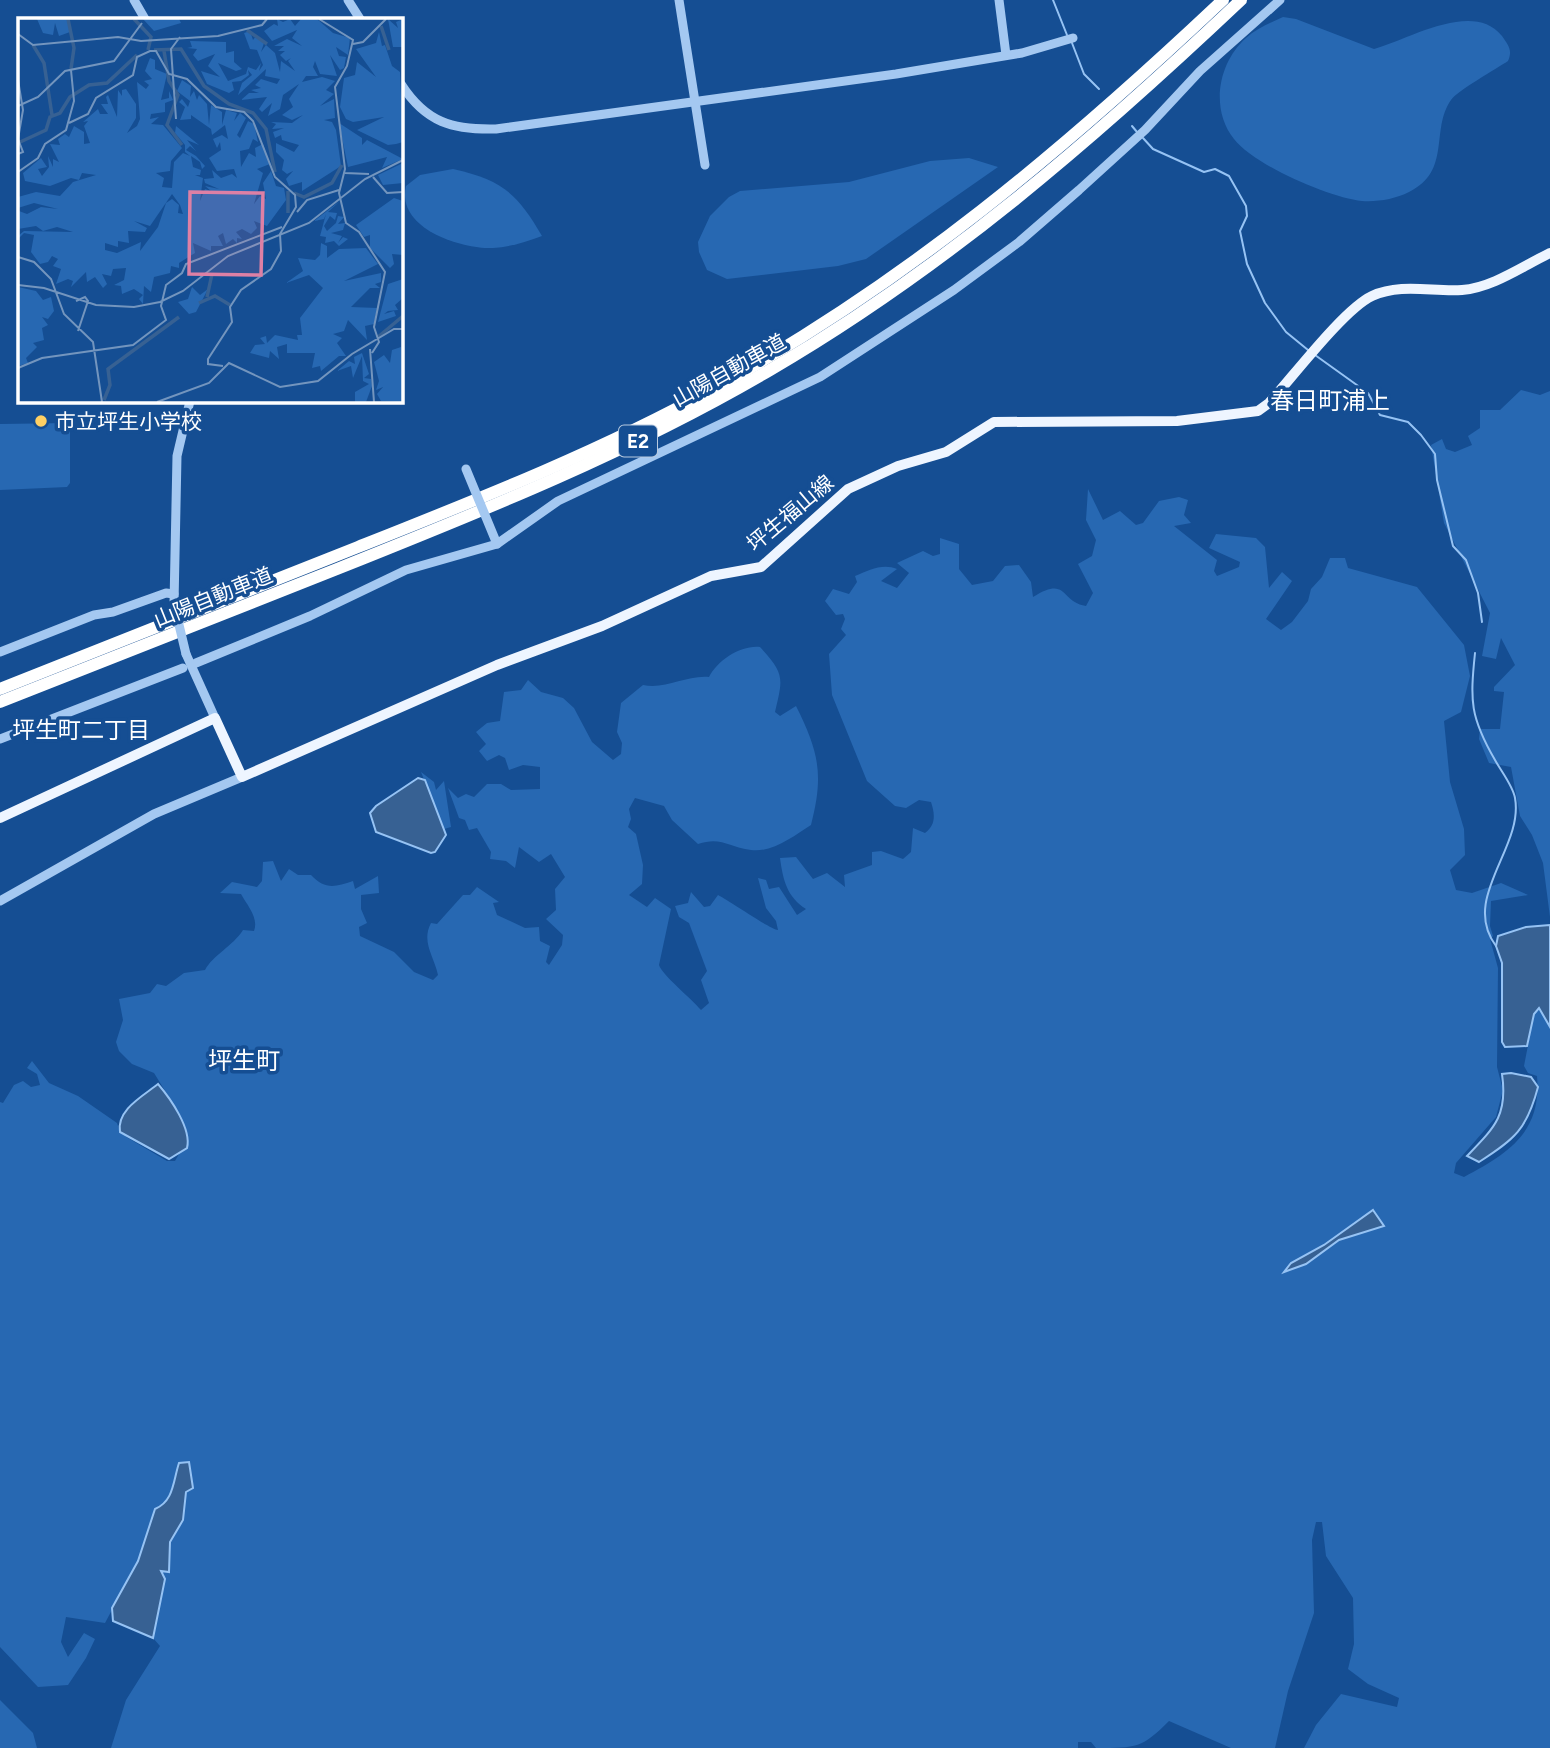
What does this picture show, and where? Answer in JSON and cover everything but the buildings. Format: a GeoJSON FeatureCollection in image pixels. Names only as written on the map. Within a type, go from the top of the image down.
{"type":"FeatureCollection","features":[{"type":"Feature","properties":{"kind":"highway","name":"山陽自動車道"},"geometry":{"type":"LineString","coordinates":[[0,702],[493,506],[606,456],[720,398],[852,320],[962,244],[1044,179],[1197,42],[1223,0]]}},
{"type":"Feature","properties":{"kind":"highway","name":"山陽自動車道"},"geometry":{"type":"LineString","coordinates":[[0,689],[489,495],[601,446],[714,388],[854,304],[954,234],[1036,170],[1195,27],[1209,22],[1241,0]]}},
{"type":"Feature","properties":{"kind":"main road","name":"坪生福山線"},"geometry":{"type":"LineString","coordinates":[[242,777],[497,665],[602,626],[711,576],[761,568],[848,489],[898,466],[946,452],[994,422],[1177,421],[1247,414],[1269,404],[1347,316],[1370,297],[1406,288],[1463,290],[1478,287],[1550,253]]}},
{"type":"Feature","properties":{"kind":"main road"},"geometry":{"type":"LineString","coordinates":[[0,818],[215,718],[242,777]]}},
{"type":"Feature","properties":{"kind":"street"},"geometry":{"type":"LineString","coordinates":[[134,0],[144,18]]}},
{"type":"Feature","properties":{"kind":"street"},"geometry":{"type":"LineString","coordinates":[[348,0],[359,18]]}},
{"type":"Feature","properties":{"kind":"street"},"geometry":{"type":"LineString","coordinates":[[679,0],[705,165]]}},
{"type":"Feature","properties":{"kind":"street"},"geometry":{"type":"LineString","coordinates":[[999,0],[1006,55]]}},
{"type":"Feature","properties":{"kind":"street"},"geometry":{"type":"LineString","coordinates":[[196,663],[310,616],[406,570],[497,544],[558,501],[809,382],[893,331],[1019,242],[1139,135],[1200,71],[1280,0]]}},
{"type":"Feature","properties":{"kind":"street"},"geometry":{"type":"LineString","coordinates":[[402,85],[431,116],[444,125],[465,130],[533,125],[694,102],[1006,55],[1071,39]]}},
{"type":"Feature","properties":{"kind":"street"},"geometry":{"type":"LineString","coordinates":[[190,402],[177,456],[174,599],[186,654],[215,718]]}},
{"type":"Feature","properties":{"kind":"street"},"geometry":{"type":"LineString","coordinates":[[467,469],[497,544]]}},
{"type":"Feature","properties":{"kind":"street"},"geometry":{"type":"LineString","coordinates":[[0,652],[94,615],[113,612],[166,593],[174,599]]}},
{"type":"Feature","properties":{"kind":"street"},"geometry":{"type":"LineString","coordinates":[[0,739],[183,668]]}},
{"type":"Feature","properties":{"kind":"street"},"geometry":{"type":"LineString","coordinates":[[0,901],[154,814],[242,777]]}},
{"type":"Feature","properties":{"kind":"shaded area"},"geometry":{"type":"Polygon","coordinates":[[[1283,17],[1296,19],[1374,49],[1441,25],[1475,21],[1490,26],[1502,36],[1510,54],[1508,61],[1451,100],[1442,124],[1436,162],[1422,183],[1409,192],[1380,200],[1348,199],[1294,179],[1258,159],[1234,139],[1226,127],[1220,87],[1229,60],[1250,34],[1283,17]]]}},
{"type":"Feature","properties":{"kind":"shaded area"},"geometry":{"type":"Polygon","coordinates":[[[969,158],[998,167],[866,259],[838,266],[727,279],[707,270],[699,252],[698,242],[710,216],[729,197],[740,191],[849,182],[930,161],[969,158]]]}},
{"type":"Feature","properties":{"kind":"shaded area"},"geometry":{"type":"Polygon","coordinates":[[[453,169],[484,178],[506,190],[524,209],[542,236],[506,247],[479,247],[448,240],[420,224],[411,214],[406,201],[406,186],[420,175],[453,169]]]}},
{"type":"Feature","properties":{"kind":"shaded area"},"geometry":{"type":"Polygon","coordinates":[[[1521,390],[1540,395],[1550,391],[1550,917],[1543,863],[1532,835],[1520,816],[1511,767],[1489,763],[1479,739],[1480,729],[1500,729],[1504,692],[1494,691],[1494,687],[1515,665],[1501,638],[1496,659],[1482,656],[1490,613],[1444,523],[1431,445],[1442,439],[1446,449],[1455,452],[1472,445],[1468,436],[1480,428],[1480,410],[1500,410],[1521,390]]]}},
{"type":"Feature","properties":{"kind":"shaded area"},"geometry":{"type":"Polygon","coordinates":[[[70,423],[70,483],[67,487],[0,490],[0,424],[70,423]]]}},
{"type":"Feature","properties":{"kind":"shaded area"},"geometry":{"type":"Polygon","coordinates":[[[1088,489],[1103,520],[1120,511],[1136,525],[1143,523],[1159,501],[1179,497],[1188,500],[1184,515],[1191,523],[1174,526],[1217,560],[1214,571],[1217,576],[1239,567],[1240,562],[1209,548],[1216,534],[1256,538],[1265,547],[1269,588],[1282,572],[1292,581],[1266,619],[1281,630],[1292,622],[1308,601],[1311,589],[1322,577],[1330,558],[1345,558],[1348,568],[1417,587],[1464,645],[1470,676],[1461,712],[1444,721],[1450,782],[1464,829],[1465,855],[1450,870],[1456,890],[1472,893],[1501,883],[1528,895],[1491,901],[1490,926],[1493,936],[1490,939],[1498,968],[1497,1067],[1503,1090],[1496,1117],[1456,1163],[1454,1173],[1464,1177],[1495,1159],[1519,1139],[1528,1126],[1534,1112],[1537,1076],[1528,1073],[1524,1066],[1534,1014],[1539,1008],[1550,1027],[1550,1748],[1304,1748],[1316,1725],[1341,1694],[1397,1707],[1399,1698],[1368,1684],[1348,1669],[1354,1644],[1353,1598],[1326,1556],[1322,1522],[1316,1522],[1312,1540],[1314,1613],[1288,1691],[1275,1748],[1231,1748],[1169,1721],[1152,1737],[1138,1745],[1110,1748],[1096,1748],[1091,1742],[1078,1742],[1078,1748],[111,1748],[126,1700],[160,1646],[153,1638],[165,1579],[161,1571],[169,1572],[170,1542],[183,1520],[186,1492],[193,1488],[191,1478],[179,1463],[169,1496],[155,1509],[138,1561],[105,1623],[66,1617],[61,1642],[68,1657],[84,1633],[95,1639],[86,1658],[68,1685],[38,1687],[0,1647],[0,1102],[3,1103],[14,1085],[23,1081],[31,1087],[40,1085],[37,1074],[27,1068],[32,1061],[49,1083],[78,1096],[117,1123],[120,1132],[128,1138],[167,1161],[175,1161],[179,1154],[172,1102],[154,1073],[132,1064],[119,1051],[116,1042],[123,1020],[119,999],[150,993],[157,984],[166,986],[184,973],[205,970],[243,930],[254,931],[254,916],[241,894],[220,893],[232,882],[257,887],[262,881],[263,862],[273,861],[281,881],[289,869],[298,875],[311,875],[326,885],[335,886],[353,881],[355,889],[378,876],[379,893],[361,895],[361,909],[367,923],[359,927],[360,936],[394,952],[414,972],[433,980],[438,975],[427,936],[431,923],[437,924],[463,895],[470,895],[477,887],[499,902],[493,903],[497,915],[525,928],[539,927],[540,941],[550,946],[546,962],[549,965],[562,945],[563,935],[546,919],[556,910],[555,889],[565,877],[551,854],[539,862],[519,847],[515,868],[506,861],[490,859],[491,852],[477,828],[469,830],[465,820],[459,818],[448,788],[458,798],[466,794],[474,797],[487,784],[501,784],[511,790],[540,789],[540,767],[523,765],[509,770],[505,758],[499,755],[487,761],[479,751],[486,744],[476,732],[487,723],[500,721],[504,692],[521,690],[528,680],[541,692],[563,698],[574,708],[592,742],[613,760],[621,754],[622,743],[617,732],[621,703],[643,685],[659,686],[709,677],[718,665],[731,655],[745,648],[760,647],[778,670],[780,677],[775,712],[780,716],[796,706],[810,737],[818,778],[811,825],[775,846],[751,850],[713,841],[698,844],[672,820],[664,806],[635,798],[629,809],[631,819],[628,827],[636,834],[643,865],[642,884],[629,895],[647,907],[655,898],[671,909],[659,965],[665,975],[701,1010],[709,1003],[701,980],[707,971],[689,923],[679,917],[675,906],[688,903],[691,892],[704,907],[710,906],[718,895],[778,930],[776,921],[766,908],[758,878],[766,880],[769,889],[779,887],[797,915],[806,909],[794,899],[787,887],[780,858],[796,857],[813,879],[827,873],[845,887],[844,875],[872,865],[872,852],[881,851],[903,859],[911,852],[913,828],[925,833],[933,823],[931,802],[919,800],[906,808],[895,806],[867,781],[832,695],[829,654],[846,635],[841,629],[845,619],[843,614],[836,615],[825,601],[833,589],[849,594],[857,582],[855,576],[886,567],[897,569],[881,581],[897,588],[909,573],[897,563],[923,551],[933,556],[940,554],[940,538],[959,544],[959,569],[972,585],[993,581],[1005,566],[1019,565],[1031,582],[1033,597],[1044,591],[1058,589],[1078,604],[1086,606],[1093,593],[1078,564],[1092,556],[1096,540],[1086,520],[1088,489]],[[1372,1211],[1324,1245],[1291,1263],[1284,1272],[1306,1264],[1339,1240],[1383,1226],[1372,1211]]]}},
{"type":"Feature","properties":{"kind":"shaded area"},"geometry":{"type":"Polygon","coordinates":[[[421,772],[434,782],[436,790],[444,781],[451,827],[444,829],[421,772]]]}},
{"type":"Feature","properties":{"kind":"shaded area"},"geometry":{"type":"Polygon","coordinates":[[[418,778],[425,780],[446,835],[435,852],[431,853],[376,832],[370,813],[376,806],[418,778]]]}},
{"type":"Feature","properties":{"kind":"shaded area"},"geometry":{"type":"Polygon","coordinates":[[[1550,925],[1550,1027],[1539,1008],[1534,1014],[1527,1046],[1505,1047],[1502,1042],[1502,963],[1496,946],[1498,936],[1526,927],[1550,925]]]}},
{"type":"Feature","properties":{"kind":"shaded area"},"geometry":{"type":"Polygon","coordinates":[[[1502,1074],[1531,1077],[1538,1087],[1534,1101],[1518,1132],[1479,1162],[1467,1156],[1497,1120],[1503,1100],[1502,1074]]]}},
{"type":"Feature","properties":{"kind":"shaded area"},"geometry":{"type":"Polygon","coordinates":[[[158,1084],[179,1114],[188,1140],[187,1148],[169,1159],[120,1132],[120,1124],[126,1110],[158,1084]]]}},
{"type":"Feature","properties":{"kind":"shaded area"},"geometry":{"type":"Polygon","coordinates":[[[1373,1210],[1384,1226],[1339,1240],[1306,1264],[1284,1272],[1291,1263],[1324,1245],[1373,1210]]]}},
{"type":"Feature","properties":{"kind":"shaded area"},"geometry":{"type":"Polygon","coordinates":[[[189,1462],[193,1488],[186,1492],[183,1520],[170,1542],[169,1572],[161,1571],[165,1579],[153,1638],[113,1621],[112,1608],[138,1561],[155,1509],[169,1496],[179,1463],[189,1462]]]}},
{"type":"Feature","properties":{"kind":"shaded area"},"geometry":{"type":"Polygon","coordinates":[[[0,1700],[33,1733],[37,1748],[0,1748],[0,1700]]]}},
{"type":"Feature","properties":{"kind":"waterway"},"geometry":{"type":"LineString","coordinates":[[1053,0],[1067,35]]}},
{"type":"Feature","properties":{"kind":"waterway"},"geometry":{"type":"LineString","coordinates":[[1072,43],[1084,74],[1099,89]]}},
{"type":"Feature","properties":{"kind":"waterway"},"geometry":{"type":"LineString","coordinates":[[1132,126],[1137,132]]}},
{"type":"Feature","properties":{"kind":"waterway"},"geometry":{"type":"LineString","coordinates":[[1143,138],[1153,149],[1204,172],[1215,169],[1229,176],[1246,206],[1247,216],[1240,231],[1247,264],[1265,303],[1286,332],[1308,350]]}},
{"type":"Feature","properties":{"kind":"waterway"},"geometry":{"type":"LineString","coordinates":[[1315,355],[1368,393],[1380,415],[1408,422],[1435,454],[1437,480],[1453,546],[1466,560],[1478,593],[1482,622]]}},
{"type":"Feature","properties":{"kind":"waterway"},"geometry":{"type":"LineString","coordinates":[[1475,653],[1472,684],[1476,720],[1515,798],[1511,835],[1489,891],[1485,910],[1487,928],[1496,946]]}},
{"type":"Feature","properties":{"kind":"place","name":"市立坪生小学校"},"geometry":{"type":"Point","coordinates":[41,421]}},
{"type":"Feature","properties":{"kind":"district","name":"春日町浦上"},"geometry":{"type":"Point","coordinates":[1330,400]}},
{"type":"Feature","properties":{"kind":"district","name":"坪生町二丁目"},"geometry":{"type":"Point","coordinates":[81,730]}},
{"type":"Feature","properties":{"kind":"district","name":"坪生町"},"geometry":{"type":"Point","coordinates":[244,1060]}}]}
